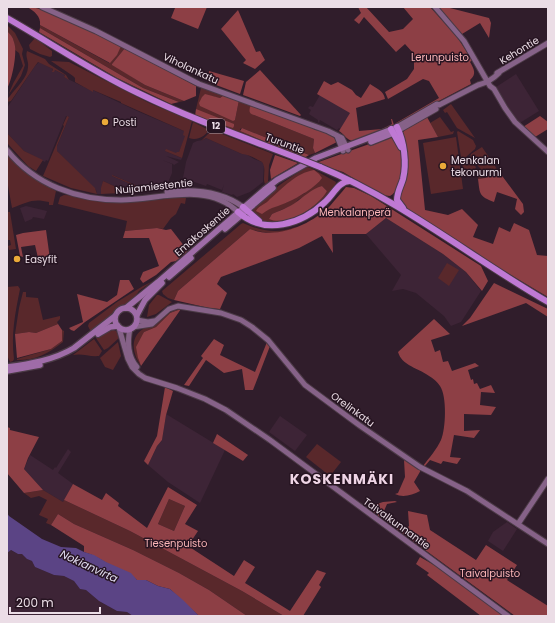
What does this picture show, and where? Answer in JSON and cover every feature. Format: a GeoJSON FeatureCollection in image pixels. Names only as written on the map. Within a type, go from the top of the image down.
{"type":"FeatureCollection","features":[{"type":"Feature","properties":{"kind":"highway","name":"Turuntie"},"geometry":{"type":"LineString","coordinates":[[7,18],[100,73],[138,93],[189,116],[352,181],[383,198],[501,274],[548,302]]}},
{"type":"Feature","properties":{"kind":"highway"},"geometry":{"type":"LineString","coordinates":[[395,130],[404,153],[404,174],[397,197],[398,202],[412,216]]}},
{"type":"Feature","properties":{"kind":"highway"},"geometry":{"type":"LineString","coordinates":[[323,169],[337,180],[337,185],[333,194]]}},
{"type":"Feature","properties":{"kind":"highway"},"geometry":{"type":"LineString","coordinates":[[242,211],[253,221],[264,224],[281,225],[302,218],[320,207],[342,183],[352,181]]}},
{"type":"Feature","properties":{"kind":"highway"},"geometry":{"type":"LineString","coordinates":[[383,198],[393,196],[399,189]]}},
{"type":"Feature","properties":{"kind":"main road","name":"Viholankatu"},"geometry":{"type":"LineString","coordinates":[[42,7],[96,31],[199,84],[328,131],[342,138],[345,149]]}},
{"type":"Feature","properties":{"kind":"main road"},"geometry":{"type":"LineString","coordinates":[[435,7],[464,40],[488,79],[493,84],[494,90],[515,122],[548,152]]}},
{"type":"Feature","properties":{"kind":"main road","name":"Kehontie"},"geometry":{"type":"LineString","coordinates":[[395,130],[478,85],[548,43]]}},
{"type":"Feature","properties":{"kind":"main road","name":"Emäkoskentie"},"geometry":{"type":"LineString","coordinates":[[126,308],[242,211],[294,171],[310,163],[316,158],[345,149],[395,130]]}},
{"type":"Feature","properties":{"kind":"main road","name":"Nuijamiestentie"},"geometry":{"type":"LineString","coordinates":[[7,150],[24,168],[51,185],[81,196],[111,199],[147,194],[198,190],[225,197],[242,211]]}},
{"type":"Feature","properties":{"kind":"main road","name":"Emäkoskentie"},"geometry":{"type":"LineString","coordinates":[[137,318],[143,302],[151,293],[242,211]]}},
{"type":"Feature","properties":{"kind":"main road","name":"Orelinkatu"},"geometry":{"type":"LineString","coordinates":[[132,328],[149,325],[169,309],[180,306],[221,313],[241,320],[261,333],[271,343],[305,385],[359,425],[420,467],[466,491],[548,544]]}},
{"type":"Feature","properties":{"kind":"main road"},"geometry":{"type":"LineString","coordinates":[[7,367],[44,360],[74,348],[116,316],[121,309],[126,308],[133,310],[137,318],[148,322],[155,321]]}},
{"type":"Feature","properties":{"kind":"main road"},"geometry":{"type":"LineString","coordinates":[[116,316],[115,321],[119,327],[124,330],[132,328],[137,318]]}},
{"type":"Feature","properties":{"kind":"main road"},"geometry":{"type":"LineString","coordinates":[[7,371],[32,367],[59,359],[75,351],[105,329],[119,327]]}},
{"type":"Feature","properties":{"kind":"main road","name":"Taivalkunnantie"},"geometry":{"type":"LineString","coordinates":[[119,327],[130,364],[139,374],[145,378],[149,378],[205,399],[226,410],[270,440],[508,616]]}},
{"type":"Feature","properties":{"kind":"main road","name":"Taivalkunnantie"},"geometry":{"type":"LineString","coordinates":[[132,328],[129,342],[131,358],[138,369],[149,378]]}},
{"type":"Feature","properties":{"kind":"main road"},"geometry":{"type":"LineString","coordinates":[[518,524],[548,479]]}},
{"type":"Feature","properties":{"kind":"shaded area"},"geometry":{"type":"Polygon","coordinates":[[[7,25],[15,33],[23,49],[22,54],[25,65],[21,76],[9,94],[13,83],[23,66],[19,53],[15,50],[15,44],[11,35],[7,31],[7,25]]]}},
{"type":"Feature","properties":{"kind":"shaded area"},"geometry":{"type":"Polygon","coordinates":[[[40,25],[109,63],[121,46],[125,48],[112,64],[145,85],[184,101],[179,102],[143,88],[40,28],[40,25]]]}},
{"type":"Feature","properties":{"kind":"shaded area"},"geometry":{"type":"Polygon","coordinates":[[[35,38],[52,51],[52,56],[50,57],[40,54],[30,49],[29,45],[35,38]]]}},
{"type":"Feature","properties":{"kind":"shaded area"},"geometry":{"type":"Polygon","coordinates":[[[27,51],[45,59],[49,64],[66,75],[69,80],[64,77],[65,75],[55,70],[52,72],[53,69],[38,62],[11,101],[7,102],[7,99],[26,75],[28,65],[26,55],[27,51]]]}},
{"type":"Feature","properties":{"kind":"shaded area"},"geometry":{"type":"Polygon","coordinates":[[[51,61],[69,62],[149,103],[192,121],[182,158],[165,151],[166,149],[176,153],[179,152],[185,136],[183,135],[184,131],[93,90],[93,92],[75,82],[75,78],[73,76],[51,61]]]}},
{"type":"Feature","properties":{"kind":"shaded area"},"geometry":{"type":"Polygon","coordinates":[[[39,62],[53,69],[52,71],[55,70],[65,75],[64,77],[92,91],[93,90],[184,131],[186,136],[179,152],[177,154],[165,151],[182,158],[181,160],[166,156],[179,162],[174,165],[173,164],[162,160],[172,164],[172,173],[167,185],[152,185],[153,189],[145,190],[145,187],[142,186],[141,190],[140,187],[112,175],[133,185],[131,190],[125,191],[103,181],[101,194],[97,194],[96,190],[57,151],[57,146],[69,117],[66,116],[48,161],[46,160],[45,162],[24,151],[7,133],[7,108],[39,62]]]}},
{"type":"Feature","properties":{"kind":"shaded area"},"geometry":{"type":"Polygon","coordinates":[[[516,74],[539,111],[518,124],[496,87],[516,74]]]}},
{"type":"Feature","properties":{"kind":"shaded area"},"geometry":{"type":"Polygon","coordinates":[[[201,88],[224,95],[220,98],[211,96],[235,120],[239,100],[252,105],[254,115],[314,139],[313,148],[315,153],[309,155],[242,128],[240,129],[240,131],[304,158],[206,120],[196,109],[201,88]]]}},
{"type":"Feature","properties":{"kind":"shaded area"},"geometry":{"type":"Polygon","coordinates":[[[320,95],[351,113],[341,129],[339,128],[337,130],[320,120],[319,123],[318,120],[309,114],[311,110],[308,108],[310,106],[313,107],[320,95]]]}},
{"type":"Feature","properties":{"kind":"shaded area"},"geometry":{"type":"Polygon","coordinates":[[[451,104],[475,138],[457,128],[447,112],[445,113],[443,110],[451,104]]]}},
{"type":"Feature","properties":{"kind":"shaded area"},"geometry":{"type":"Polygon","coordinates":[[[67,116],[69,117],[57,146],[57,151],[95,188],[97,194],[71,188],[43,176],[67,116]]]}},
{"type":"Feature","properties":{"kind":"shaded area"},"geometry":{"type":"Polygon","coordinates":[[[440,117],[451,132],[454,131],[453,134],[438,137],[430,123],[440,117]]]}},
{"type":"Feature","properties":{"kind":"shaded area"},"geometry":{"type":"Polygon","coordinates":[[[193,122],[209,130],[200,138],[189,138],[193,122]]]}},
{"type":"Feature","properties":{"kind":"shaded area"},"geometry":{"type":"Polygon","coordinates":[[[212,130],[273,154],[269,165],[268,182],[265,184],[262,162],[206,138],[201,141],[212,130]]]}},
{"type":"Feature","properties":{"kind":"shaded area"},"geometry":{"type":"Polygon","coordinates":[[[458,131],[473,140],[476,146],[475,149],[467,156],[468,160],[476,167],[475,170],[463,170],[458,131]]]}},
{"type":"Feature","properties":{"kind":"shaded area"},"geometry":{"type":"Polygon","coordinates":[[[7,133],[24,151],[43,160],[36,171],[28,166],[8,144],[7,133]]]}},
{"type":"Feature","properties":{"kind":"shaded area","name":"Menkalan tekonurmi"},"geometry":{"type":"Polygon","coordinates":[[[456,137],[463,189],[431,194],[423,143],[456,137]]]}},
{"type":"Feature","properties":{"kind":"shaded area"},"geometry":{"type":"Polygon","coordinates":[[[206,138],[262,162],[264,165],[263,182],[250,192],[237,197],[233,194],[222,192],[224,184],[222,190],[207,184],[206,186],[183,178],[186,162],[193,143],[206,138]]]}},
{"type":"Feature","properties":{"kind":"shaded area"},"geometry":{"type":"Polygon","coordinates":[[[482,147],[497,169],[485,178],[478,179],[477,175],[480,168],[470,158],[471,154],[482,147]]]}},
{"type":"Feature","properties":{"kind":"shaded area"},"geometry":{"type":"Polygon","coordinates":[[[7,154],[26,173],[56,191],[53,205],[49,205],[49,202],[34,201],[12,208],[7,180],[7,154]]]}},
{"type":"Feature","properties":{"kind":"shaded area"},"geometry":{"type":"Polygon","coordinates":[[[308,167],[336,182],[331,192],[313,209],[285,222],[276,223],[259,219],[252,212],[262,200],[277,187],[308,167]],[[291,181],[270,200],[258,208],[271,207],[288,202],[305,193],[291,181]],[[322,186],[298,200],[295,204],[272,214],[269,219],[327,191],[322,186]]]}},
{"type":"Feature","properties":{"kind":"shaded area"},"geometry":{"type":"Polygon","coordinates":[[[112,175],[140,187],[141,190],[101,194],[103,181],[125,191],[126,188],[131,190],[133,185],[112,175]]]}},
{"type":"Feature","properties":{"kind":"shaded area"},"geometry":{"type":"Polygon","coordinates":[[[64,195],[158,200],[186,198],[185,204],[181,203],[176,214],[163,229],[157,228],[125,231],[127,221],[58,204],[60,197],[64,195]]]}},
{"type":"Feature","properties":{"kind":"shaded area"},"geometry":{"type":"Polygon","coordinates":[[[26,206],[47,211],[44,219],[33,217],[25,222],[20,208],[26,206]]]}},
{"type":"Feature","properties":{"kind":"shaded area"},"geometry":{"type":"Polygon","coordinates":[[[7,212],[10,212],[16,249],[9,250],[8,246],[11,245],[10,240],[7,240],[7,212]]]}},
{"type":"Feature","properties":{"kind":"shaded area"},"geometry":{"type":"Polygon","coordinates":[[[386,218],[443,254],[466,272],[481,291],[461,322],[451,326],[444,316],[416,293],[403,289],[392,291],[401,275],[366,234],[386,218]]]}},
{"type":"Feature","properties":{"kind":"shaded area"},"geometry":{"type":"Polygon","coordinates":[[[243,223],[269,231],[296,227],[292,230],[280,233],[260,232],[250,229],[178,291],[174,300],[163,294],[162,291],[243,223]]]}},
{"type":"Feature","properties":{"kind":"shaded area"},"geometry":{"type":"Polygon","coordinates":[[[447,263],[459,270],[449,286],[438,278],[447,263]]]}},
{"type":"Feature","properties":{"kind":"shaded area"},"geometry":{"type":"Polygon","coordinates":[[[153,281],[139,291],[131,302],[116,309],[112,315],[91,332],[88,326],[89,323],[117,302],[153,281]]]}},
{"type":"Feature","properties":{"kind":"shaded area"},"geometry":{"type":"Polygon","coordinates":[[[18,286],[20,289],[13,332],[14,359],[10,362],[7,355],[7,287],[18,286]]]}},
{"type":"Feature","properties":{"kind":"shaded area"},"geometry":{"type":"Polygon","coordinates":[[[23,292],[26,292],[26,297],[38,298],[43,320],[60,316],[60,319],[57,322],[58,324],[36,333],[29,332],[15,334],[23,292]]]}},
{"type":"Feature","properties":{"kind":"shaded area"},"geometry":{"type":"Polygon","coordinates":[[[157,295],[172,302],[156,314],[147,317],[149,305],[157,295]]]}},
{"type":"Feature","properties":{"kind":"shaded area"},"geometry":{"type":"Polygon","coordinates":[[[178,308],[181,309],[170,313],[156,327],[144,332],[138,358],[141,366],[134,351],[134,341],[136,337],[143,329],[155,325],[168,314],[178,308]]]}},
{"type":"Feature","properties":{"kind":"shaded area"},"geometry":{"type":"Polygon","coordinates":[[[111,329],[116,331],[120,337],[104,350],[96,338],[101,333],[111,329]]]}},
{"type":"Feature","properties":{"kind":"shaded area"},"geometry":{"type":"Polygon","coordinates":[[[62,330],[64,331],[63,342],[52,350],[42,356],[17,360],[51,349],[62,341],[62,330]]]}},
{"type":"Feature","properties":{"kind":"shaded area"},"geometry":{"type":"Polygon","coordinates":[[[94,339],[102,351],[99,356],[79,354],[73,355],[94,339]]]}},
{"type":"Feature","properties":{"kind":"shaded area"},"geometry":{"type":"Polygon","coordinates":[[[118,342],[121,356],[113,370],[105,367],[100,358],[118,342]]]}},
{"type":"Feature","properties":{"kind":"shaded area"},"geometry":{"type":"Polygon","coordinates":[[[166,414],[225,450],[200,503],[168,482],[148,465],[157,446],[162,440],[166,414]]]}},
{"type":"Feature","properties":{"kind":"shaded area"},"geometry":{"type":"Polygon","coordinates":[[[280,416],[307,435],[295,451],[269,432],[280,416]]]}},
{"type":"Feature","properties":{"kind":"shaded area"},"geometry":{"type":"Polygon","coordinates":[[[317,444],[341,462],[330,476],[306,457],[317,444]]]}},
{"type":"Feature","properties":{"kind":"shaded area"},"geometry":{"type":"Polygon","coordinates":[[[68,449],[71,452],[58,473],[73,484],[63,502],[43,490],[24,469],[30,455],[53,470],[55,467],[56,468],[68,449]]]}},
{"type":"Feature","properties":{"kind":"shaded area"},"geometry":{"type":"Polygon","coordinates":[[[43,490],[63,502],[64,500],[130,531],[242,591],[284,616],[247,616],[209,590],[179,573],[133,550],[74,524],[58,514],[51,525],[46,523],[48,519],[39,515],[47,500],[39,496],[31,498],[24,493],[43,490]]]}},
{"type":"Feature","properties":{"kind":"shaded area"},"geometry":{"type":"Polygon","coordinates":[[[169,499],[185,506],[174,531],[158,524],[169,499]]]}},
{"type":"Feature","properties":{"kind":"shaded area"},"geometry":{"type":"Polygon","coordinates":[[[507,522],[517,529],[503,551],[488,541],[493,532],[507,522]]]}},
{"type":"Feature","properties":{"kind":"shaded area"},"geometry":{"type":"Polygon","coordinates":[[[10,550],[18,554],[22,554],[27,559],[32,561],[35,567],[54,575],[64,576],[74,581],[80,589],[86,590],[99,601],[117,611],[127,612],[133,616],[7,616],[7,553],[10,550]]]}},
{"type":"Feature","properties":{"kind":"green space"},"geometry":{"type":"Polygon","coordinates":[[[27,7],[37,8],[52,13],[121,46],[117,55],[110,63],[40,25],[38,16],[27,7]]]}},
{"type":"Feature","properties":{"kind":"green space"},"geometry":{"type":"Polygon","coordinates":[[[174,7],[207,7],[198,29],[171,18],[175,8],[174,7]]]}},
{"type":"Feature","properties":{"kind":"green space","name":"Lerunpuisto"},"geometry":{"type":"Polygon","coordinates":[[[358,7],[366,7],[389,32],[403,29],[413,19],[403,7],[430,7],[457,37],[472,60],[470,62],[474,69],[474,76],[470,80],[471,84],[396,123],[439,98],[429,81],[423,79],[388,99],[385,92],[407,79],[414,69],[414,54],[405,44],[396,52],[364,17],[359,24],[354,20],[361,13],[358,7]]]}},
{"type":"Feature","properties":{"kind":"green space"},"geometry":{"type":"Polygon","coordinates":[[[437,7],[446,7],[489,18],[491,23],[489,38],[480,23],[462,34],[437,7]]]}},
{"type":"Feature","properties":{"kind":"green space"},"geometry":{"type":"Polygon","coordinates":[[[238,10],[256,52],[260,51],[265,60],[255,69],[243,63],[246,60],[221,29],[238,10]]]}},
{"type":"Feature","properties":{"kind":"green space"},"geometry":{"type":"Polygon","coordinates":[[[40,28],[143,88],[179,102],[171,104],[117,78],[39,32],[40,28]]]}},
{"type":"Feature","properties":{"kind":"green space"},"geometry":{"type":"Polygon","coordinates":[[[7,31],[13,39],[15,59],[7,89],[7,31]]]}},
{"type":"Feature","properties":{"kind":"green space"},"geometry":{"type":"Polygon","coordinates":[[[125,48],[196,86],[196,96],[184,101],[145,85],[112,65],[125,48]]]}},
{"type":"Feature","properties":{"kind":"green space"},"geometry":{"type":"Polygon","coordinates":[[[260,70],[301,115],[300,116],[243,95],[246,82],[260,70]]]}},
{"type":"Feature","properties":{"kind":"green space"},"geometry":{"type":"Polygon","coordinates":[[[209,71],[244,81],[240,94],[208,82],[209,71]]]}},
{"type":"Feature","properties":{"kind":"green space"},"geometry":{"type":"Polygon","coordinates":[[[324,81],[331,85],[338,82],[352,90],[361,98],[370,84],[383,94],[385,99],[356,108],[359,131],[382,129],[392,124],[391,119],[394,125],[356,141],[348,139],[339,131],[350,113],[317,94],[324,81]]]}},
{"type":"Feature","properties":{"kind":"green space"},"geometry":{"type":"Polygon","coordinates":[[[205,94],[220,98],[224,95],[239,100],[235,120],[233,121],[200,106],[199,103],[205,94]]]}},
{"type":"Feature","properties":{"kind":"green space"},"geometry":{"type":"Polygon","coordinates":[[[252,105],[306,124],[315,130],[324,131],[333,136],[337,142],[315,153],[313,148],[314,139],[250,113],[250,107],[252,105]]]}},
{"type":"Feature","properties":{"kind":"green space"},"geometry":{"type":"Polygon","coordinates":[[[196,109],[234,124],[234,126],[233,128],[195,116],[196,109]]]}},
{"type":"Feature","properties":{"kind":"green space"},"geometry":{"type":"Polygon","coordinates":[[[540,116],[548,122],[548,129],[535,137],[523,127],[540,116]]]}},
{"type":"Feature","properties":{"kind":"green space"},"geometry":{"type":"Polygon","coordinates":[[[427,117],[438,137],[418,140],[425,210],[448,215],[462,209],[478,225],[473,237],[493,244],[499,227],[510,232],[514,223],[529,230],[537,255],[548,256],[548,297],[489,262],[400,204],[399,198],[404,183],[402,133],[408,127],[427,117]]]}},
{"type":"Feature","properties":{"kind":"green space"},"geometry":{"type":"Polygon","coordinates":[[[242,128],[309,155],[304,158],[240,131],[242,128]]]}},
{"type":"Feature","properties":{"kind":"green space"},"geometry":{"type":"Polygon","coordinates":[[[389,137],[395,140],[400,147],[403,165],[399,184],[395,192],[390,196],[382,195],[343,172],[316,163],[389,137]]]}},
{"type":"Feature","properties":{"kind":"green space"},"geometry":{"type":"Polygon","coordinates":[[[275,155],[298,163],[271,179],[270,170],[275,155]]]}},
{"type":"Feature","properties":{"kind":"green space"},"geometry":{"type":"Polygon","coordinates":[[[497,169],[523,204],[524,212],[521,215],[515,209],[517,199],[497,192],[494,202],[485,198],[481,194],[478,179],[485,178],[497,169]]]}},
{"type":"Feature","properties":{"kind":"green space"},"geometry":{"type":"Polygon","coordinates":[[[314,170],[322,178],[312,188],[302,195],[262,214],[256,211],[301,174],[314,170]]]}},
{"type":"Feature","properties":{"kind":"green space"},"geometry":{"type":"Polygon","coordinates":[[[322,186],[327,191],[323,197],[301,214],[284,220],[276,221],[269,219],[272,214],[293,204],[311,191],[322,186]]]}},
{"type":"Feature","properties":{"kind":"green space","name":"Menkalanperä"},"geometry":{"type":"Polygon","coordinates":[[[346,187],[354,188],[371,196],[481,266],[488,281],[482,291],[466,272],[443,254],[386,218],[366,234],[332,234],[333,253],[322,236],[299,248],[221,277],[217,284],[227,293],[220,309],[174,300],[178,291],[250,229],[271,233],[282,232],[303,225],[330,206],[346,187]]]}},
{"type":"Feature","properties":{"kind":"green space"},"geometry":{"type":"Polygon","coordinates":[[[157,228],[166,230],[171,229],[188,251],[143,283],[140,279],[143,272],[159,266],[149,238],[123,238],[125,231],[157,228]]]}},
{"type":"Feature","properties":{"kind":"green space"},"geometry":{"type":"Polygon","coordinates":[[[46,230],[50,259],[48,261],[39,262],[35,245],[21,247],[23,257],[20,256],[16,235],[46,230]]]}},
{"type":"Feature","properties":{"kind":"green space"},"geometry":{"type":"Polygon","coordinates":[[[120,280],[129,280],[134,289],[74,331],[69,328],[83,322],[77,294],[107,302],[117,295],[120,280]]]}},
{"type":"Feature","properties":{"kind":"green space"},"geometry":{"type":"Polygon","coordinates":[[[494,283],[548,309],[548,317],[526,303],[462,326],[470,318],[494,283]]]}},
{"type":"Feature","properties":{"kind":"green space"},"geometry":{"type":"Polygon","coordinates":[[[181,309],[141,366],[136,347],[144,332],[156,327],[170,313],[181,309]]]}},
{"type":"Feature","properties":{"kind":"green space"},"geometry":{"type":"Polygon","coordinates":[[[434,319],[450,334],[431,340],[435,352],[440,350],[443,362],[448,361],[452,371],[475,363],[479,366],[468,370],[471,380],[473,379],[474,384],[477,383],[480,389],[491,385],[495,393],[481,392],[480,405],[496,407],[491,415],[464,414],[464,431],[480,430],[474,438],[454,435],[450,457],[461,458],[457,464],[443,461],[441,464],[430,460],[425,466],[423,466],[437,447],[443,435],[445,413],[444,397],[440,386],[434,379],[406,363],[398,352],[434,319]]]}},
{"type":"Feature","properties":{"kind":"green space"},"geometry":{"type":"Polygon","coordinates":[[[58,324],[62,330],[62,341],[51,349],[17,358],[15,334],[29,332],[36,333],[58,324]]]}},
{"type":"Feature","properties":{"kind":"green space"},"geometry":{"type":"Polygon","coordinates":[[[214,339],[224,345],[220,355],[255,372],[267,342],[270,346],[253,390],[245,390],[242,369],[224,373],[206,360],[189,386],[184,385],[203,358],[201,356],[214,339]]]}},
{"type":"Feature","properties":{"kind":"green space"},"geometry":{"type":"Polygon","coordinates":[[[165,387],[173,391],[166,415],[162,440],[157,446],[148,465],[144,461],[157,436],[165,387]]]}},
{"type":"Feature","properties":{"kind":"green space"},"geometry":{"type":"Polygon","coordinates":[[[7,427],[10,428],[10,430],[39,437],[24,469],[43,490],[24,493],[7,473],[7,427]]]}},
{"type":"Feature","properties":{"kind":"green space"},"geometry":{"type":"Polygon","coordinates":[[[217,434],[248,455],[243,461],[213,443],[217,434]]]}},
{"type":"Feature","properties":{"kind":"green space"},"geometry":{"type":"Polygon","coordinates":[[[404,460],[421,470],[414,482],[420,491],[411,495],[401,496],[395,494],[398,493],[405,477],[404,460]]]}},
{"type":"Feature","properties":{"kind":"green space","name":"Tiesenpuisto"},"geometry":{"type":"Polygon","coordinates":[[[73,484],[102,500],[106,493],[119,503],[118,506],[147,528],[168,487],[197,505],[185,524],[198,531],[188,546],[234,576],[244,560],[255,567],[245,583],[290,611],[317,570],[326,573],[319,585],[321,587],[303,616],[284,616],[242,591],[130,531],[64,500],[73,484]],[[169,499],[158,524],[174,531],[185,506],[169,499]]]}},
{"type":"Feature","properties":{"kind":"green space"},"geometry":{"type":"Polygon","coordinates":[[[383,502],[397,502],[387,504],[381,518],[370,509],[371,506],[383,502]]]}},
{"type":"Feature","properties":{"kind":"green space","name":"Taivalpuisto"},"geometry":{"type":"Polygon","coordinates":[[[408,511],[427,515],[430,530],[476,560],[486,545],[517,565],[507,580],[548,606],[548,616],[515,616],[387,522],[390,519],[405,530],[409,526],[408,511]]]}},
{"type":"Feature","properties":{"kind":"green space"},"geometry":{"type":"Polygon","coordinates":[[[58,514],[74,524],[133,550],[179,573],[209,590],[247,616],[199,616],[170,589],[158,586],[146,580],[137,580],[126,572],[84,552],[84,546],[51,525],[58,514]]]}},
{"type":"Feature","properties":{"kind":"green space"},"geometry":{"type":"Polygon","coordinates":[[[420,557],[441,569],[504,616],[481,616],[427,575],[429,573],[416,564],[420,557]]]}},
{"type":"Feature","properties":{"kind":"water","name":"Nokianvirta"},"geometry":{"type":"Polygon","coordinates":[[[7,513],[9,516],[42,539],[61,547],[76,548],[94,555],[131,573],[137,580],[146,580],[158,586],[170,589],[199,616],[133,616],[127,612],[117,611],[99,601],[86,590],[80,589],[74,581],[64,576],[54,575],[35,567],[32,561],[27,559],[22,554],[18,554],[11,550],[7,553],[7,513]]]}},
{"type":"Feature","properties":{"kind":"place","name":"Posti"},"geometry":{"type":"Point","coordinates":[105,122]}},
{"type":"Feature","properties":{"kind":"place","name":"Menkalan tekonurmi"},"geometry":{"type":"Point","coordinates":[443,166]}},
{"type":"Feature","properties":{"kind":"place","name":"Easyfit"},"geometry":{"type":"Point","coordinates":[17,259]}},
{"type":"Feature","properties":{"kind":"district","name":"KOSKENMÄKI"},"geometry":{"type":"Point","coordinates":[342,479]}}]}
